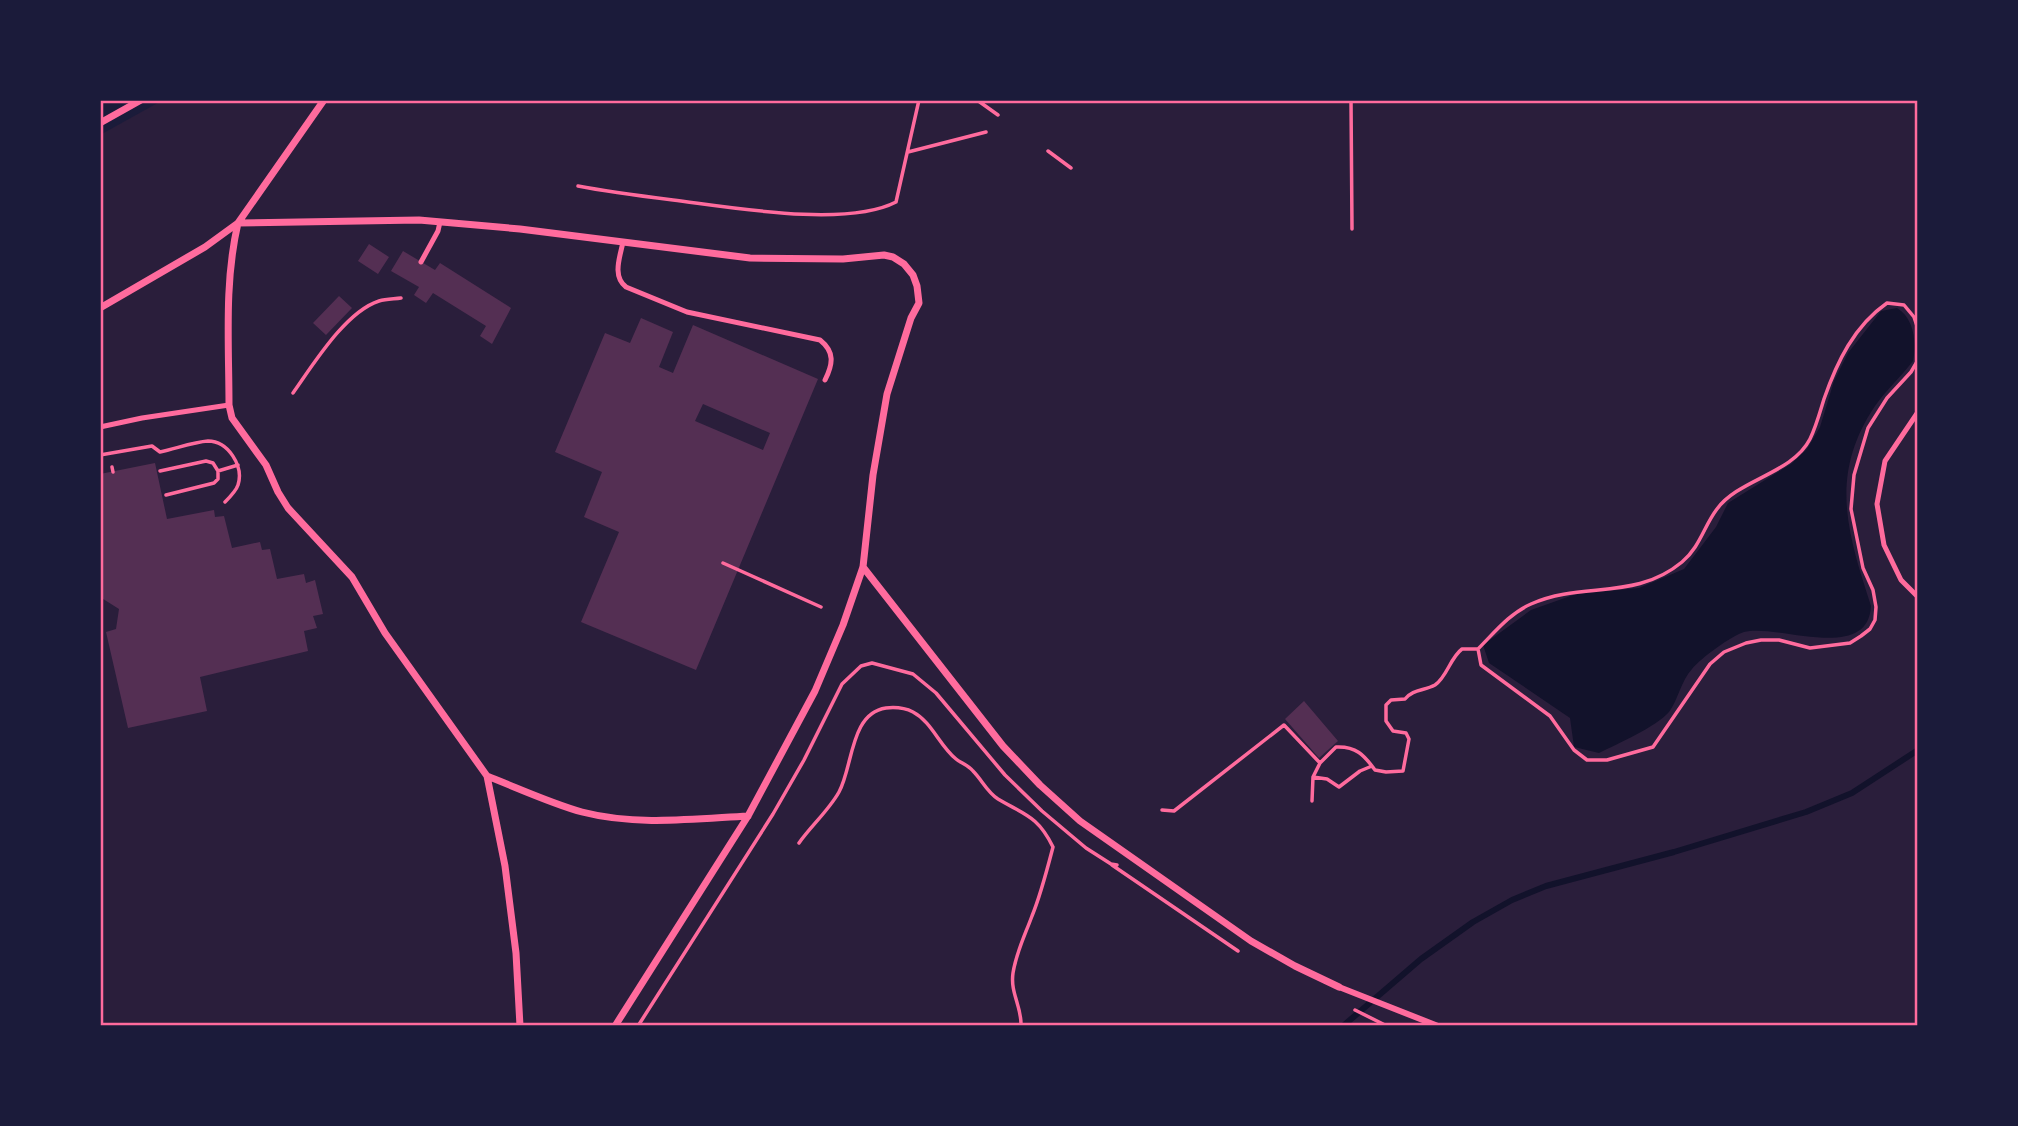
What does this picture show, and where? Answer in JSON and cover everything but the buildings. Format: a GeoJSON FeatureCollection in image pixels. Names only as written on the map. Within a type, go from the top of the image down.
{"type":"FeatureCollection","features":[{"type":"Feature","properties":{"kind":"street"},"geometry":{"type":"LineString","coordinates":[[100,123],[141,100]]}},
{"type":"Feature","properties":{"kind":"street"},"geometry":{"type":"LineString","coordinates":[[100,308],[205,247],[237,223],[324,100]]}},
{"type":"Feature","properties":{"kind":"street"},"geometry":{"type":"LineString","coordinates":[[237,223],[372,220],[439,222],[750,258],[843,259],[884,255],[904,264],[913,275],[919,303],[911,318],[887,394],[873,475],[863,567],[816,691],[748,816],[615,1026]]}},
{"type":"Feature","properties":{"kind":"street"},"geometry":{"type":"LineString","coordinates":[[237,223],[229,277],[229,405],[232,418],[266,465],[288,509],[352,577],[385,633],[487,776],[508,891],[516,953],[520,1026]]}},
{"type":"Feature","properties":{"kind":"street"},"geometry":{"type":"LineString","coordinates":[[863,567],[1003,746],[1040,785],[1080,821],[1251,941],[1295,967],[1438,1026]]}},
{"type":"Feature","properties":{"kind":"street"},"geometry":{"type":"LineString","coordinates":[[487,776],[583,812],[627,819],[667,821],[748,816]]}},
{"type":"Feature","properties":{"kind":"lane"},"geometry":{"type":"LineString","coordinates":[[421,262],[438,231],[439,222]]}},
{"type":"Feature","properties":{"kind":"lane"},"geometry":{"type":"LineString","coordinates":[[623,242],[618,272],[621,284],[626,288],[687,312],[820,340],[828,346],[832,356],[832,366],[825,380]]}},
{"type":"Feature","properties":{"kind":"lane"},"geometry":{"type":"LineString","coordinates":[[100,427],[229,405]]}},
{"type":"Feature","properties":{"kind":"lane"},"geometry":{"type":"LineString","coordinates":[[1918,412],[1885,461],[1877,505],[1884,545],[1901,580],[1918,597]]}},
{"type":"Feature","properties":{"kind":"path"},"geometry":{"type":"LineString","coordinates":[[578,186],[703,205],[807,214],[844,213],[886,207],[896,202],[919,100]]}},
{"type":"Feature","properties":{"kind":"path"},"geometry":{"type":"LineString","coordinates":[[977,100],[999,115]]}},
{"type":"Feature","properties":{"kind":"path"},"geometry":{"type":"LineString","coordinates":[[1351,100],[1352,229]]}},
{"type":"Feature","properties":{"kind":"path"},"geometry":{"type":"LineString","coordinates":[[908,152],[986,132]]}},
{"type":"Feature","properties":{"kind":"path"},"geometry":{"type":"LineString","coordinates":[[1048,151],[1071,168]]}},
{"type":"Feature","properties":{"kind":"path"},"geometry":{"type":"LineString","coordinates":[[293,393],[332,338],[359,314],[379,301],[401,298]]}},
{"type":"Feature","properties":{"kind":"path"},"geometry":{"type":"LineString","coordinates":[[1312,801],[1313,777],[1320,763],[1336,747],[1350,746],[1363,754],[1375,770],[1403,771],[1409,739],[1406,733],[1394,731],[1386,721],[1386,705],[1391,700],[1405,699],[1411,692],[1437,683],[1455,654],[1462,649],[1478,649],[1501,625],[1527,605],[1552,596],[1639,586],[1682,562],[1696,548],[1717,509],[1737,492],[1777,470],[1809,442],[1844,352],[1874,312],[1887,303],[1904,305],[1914,317],[1918,329]]}},
{"type":"Feature","properties":{"kind":"path"},"geometry":{"type":"LineString","coordinates":[[1478,649],[1482,665],[1550,716],[1574,750],[1587,760],[1607,761],[1653,747],[1710,664],[1724,652],[1761,640],[1779,640],[1810,648],[1850,643],[1861,636],[1870,629],[1875,620],[1876,607],[1873,590],[1863,568],[1851,509],[1854,475],[1868,428],[1887,398],[1911,372],[1918,360]]}},
{"type":"Feature","properties":{"kind":"path"},"geometry":{"type":"LineString","coordinates":[[100,456],[152,446],[160,452],[210,441],[222,444],[238,465],[238,486],[225,502]]}},
{"type":"Feature","properties":{"kind":"path"},"geometry":{"type":"LineString","coordinates":[[160,471],[206,461],[213,463],[218,471],[218,479],[214,483],[166,495]]}},
{"type":"Feature","properties":{"kind":"path"},"geometry":{"type":"LineString","coordinates":[[218,471],[238,465]]}},
{"type":"Feature","properties":{"kind":"path"},"geometry":{"type":"LineString","coordinates":[[723,563],[821,607]]}},
{"type":"Feature","properties":{"kind":"path"},"geometry":{"type":"LineString","coordinates":[[638,1026],[773,814],[842,684],[861,666],[872,663],[913,674],[936,694],[1004,775],[1042,811],[1086,848],[1111,864],[1121,865]]}},
{"type":"Feature","properties":{"kind":"path"},"geometry":{"type":"LineString","coordinates":[[799,843],[838,793],[857,733],[867,719],[881,709],[894,707],[911,710],[924,720],[945,748],[957,760],[971,768],[998,798],[1039,823],[1053,847],[1013,974],[1013,993],[1021,1013],[1021,1026]]}},
{"type":"Feature","properties":{"kind":"path"},"geometry":{"type":"LineString","coordinates":[[1162,810],[1174,811],[1284,725],[1320,763]]}},
{"type":"Feature","properties":{"kind":"path"},"geometry":{"type":"LineString","coordinates":[[1313,777],[1327,779],[1339,787],[1360,771],[1372,766]]}},
{"type":"Feature","properties":{"kind":"path"},"geometry":{"type":"LineString","coordinates":[[1376,1019],[1387,1026]]}},
{"type":"Feature","properties":{"kind":"shaded area"},"geometry":{"type":"Polygon","coordinates":[[[163,100],[1918,100],[1918,1026],[100,1026],[100,135],[163,100]]]}},
{"type":"Feature","properties":{"kind":"shaded area"},"geometry":{"type":"Polygon","coordinates":[[[1897,308],[1911,324],[1915,347],[1913,361],[1879,400],[1860,432],[1851,457],[1847,481],[1850,530],[1871,606],[1866,623],[1855,633],[1838,637],[1759,631],[1738,634],[1716,648],[1692,669],[1675,702],[1663,718],[1599,753],[1574,747],[1570,718],[1489,663],[1483,645],[1531,610],[1576,594],[1639,588],[1684,569],[1716,527],[1728,503],[1791,464],[1807,449],[1820,427],[1834,381],[1848,353],[1881,311],[1897,308]]]}},
{"type":"Feature","properties":{"kind":"waterway"},"geometry":{"type":"LineString","coordinates":[[1343,1026],[1421,959],[1473,922],[1512,900],[1546,886],[1674,852],[1806,812],[1852,793],[1918,750]]}}]}
